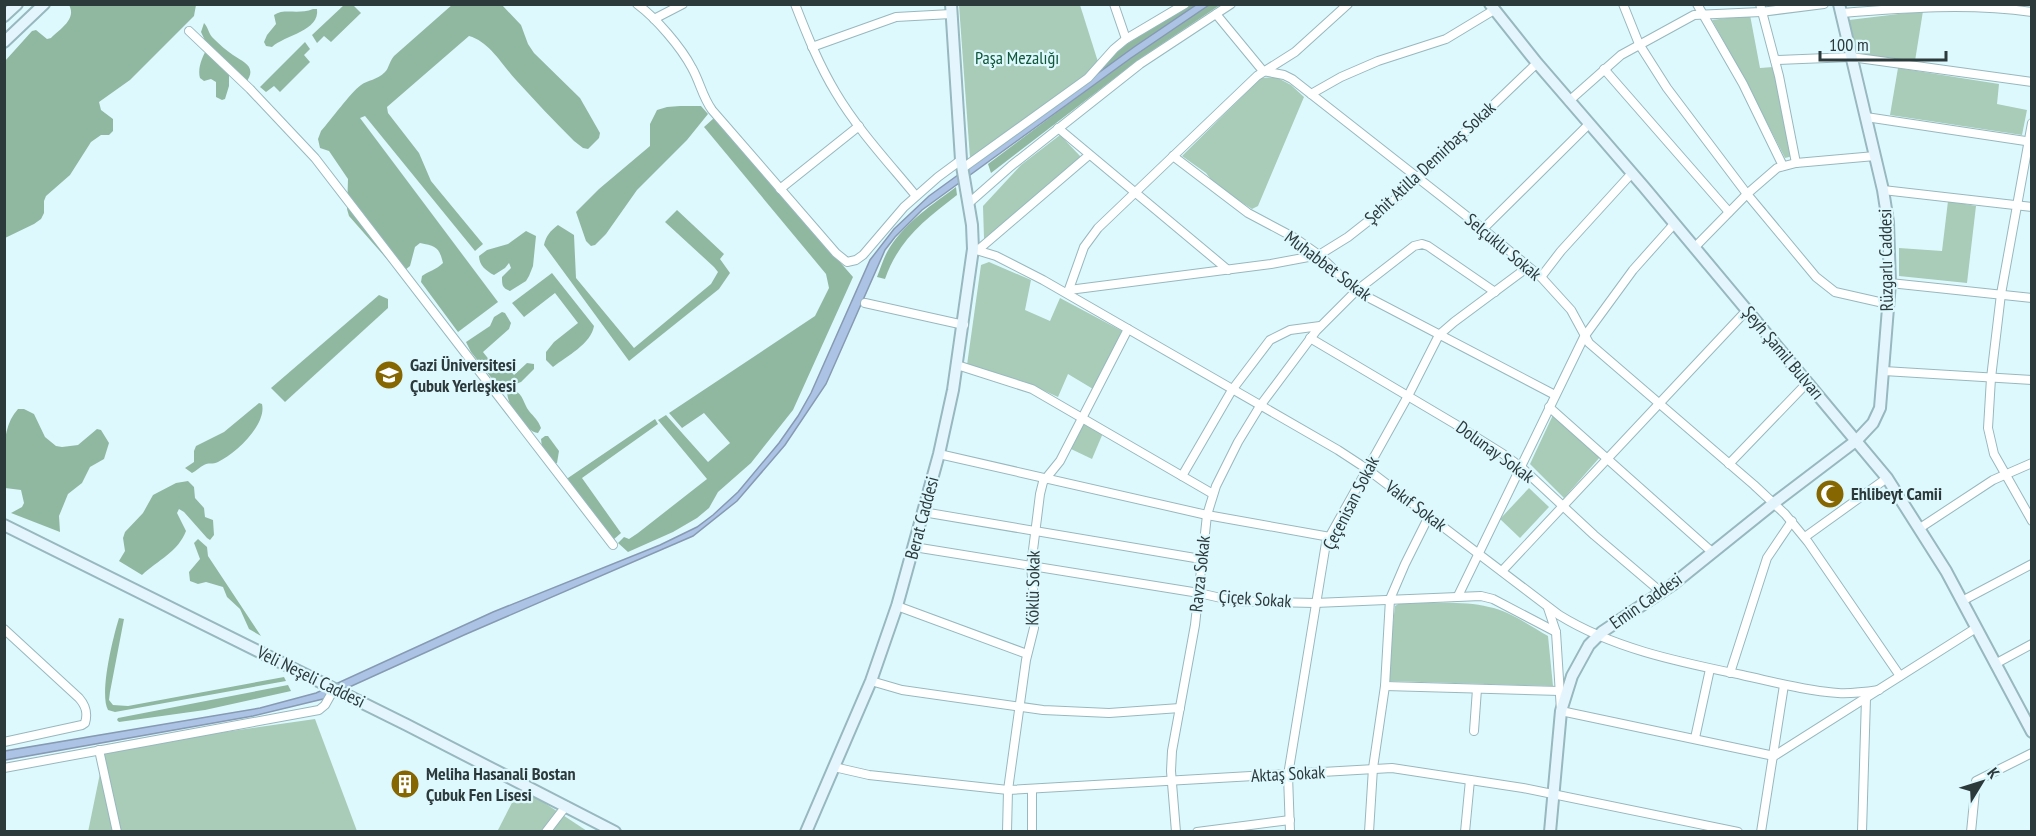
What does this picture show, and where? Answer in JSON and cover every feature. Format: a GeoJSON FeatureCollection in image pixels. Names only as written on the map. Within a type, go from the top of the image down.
{"type":"FeatureCollection","features":[{"type":"Feature","properties":{"kind":"street"},"geometry":{"type":"LineString","coordinates":[[4,16],[17,4]]}},
{"type":"Feature","properties":{"kind":"street"},"geometry":{"type":"LineString","coordinates":[[4,42],[44,4]]}},
{"type":"Feature","properties":{"kind":"street"},"geometry":{"type":"LineString","coordinates":[[637,4],[654,19],[691,65],[702,95],[712,110],[836,253],[847,262],[863,255],[883,229],[916,196],[1088,78],[1126,39],[1185,4]]}},
{"type":"Feature","properties":{"kind":"street"},"geometry":{"type":"LineString","coordinates":[[654,19],[683,4]]}},
{"type":"Feature","properties":{"kind":"street"},"geometry":{"type":"LineString","coordinates":[[795,4],[812,47],[837,96],[916,196]]}},
{"type":"Feature","properties":{"kind":"street"},"geometry":{"type":"LineString","coordinates":[[1114,4],[1126,39]]}},
{"type":"Feature","properties":{"kind":"street"},"geometry":{"type":"LineString","coordinates":[[969,203],[1058,128],[1140,64],[1230,4]]}},
{"type":"Feature","properties":{"kind":"street"},"geometry":{"type":"LineString","coordinates":[[1068,292],[1088,240],[1134,193],[1263,71],[1295,52],[1348,4]]}},
{"type":"Feature","properties":{"kind":"street"},"geometry":{"type":"LineString","coordinates":[[1623,4],[1639,44],[1667,88],[1747,194],[1816,277],[1830,289],[1849,297],[1888,304]]}},
{"type":"Feature","properties":{"kind":"street"},"geometry":{"type":"LineString","coordinates":[[1697,4],[1743,84],[1783,166]]}},
{"type":"Feature","properties":{"kind":"street"},"geometry":{"type":"LineString","coordinates":[[1569,101],[1604,69],[1639,44],[1682,20],[1702,13],[1824,4]]}},
{"type":"Feature","properties":{"kind":"street"},"geometry":{"type":"LineString","coordinates":[[1840,9],[1936,6],[2031,12]]}},
{"type":"Feature","properties":{"kind":"street"},"geometry":{"type":"LineString","coordinates":[[1311,94],[1341,77],[1378,61],[1446,39],[1492,7]]}},
{"type":"Feature","properties":{"kind":"street","name":"Şeyh Şamil Bulvarı"},"geometry":{"type":"LineString","coordinates":[[1492,7],[1887,478],[1920,528],[2031,728]]}},
{"type":"Feature","properties":{"kind":"street"},"geometry":{"type":"LineString","coordinates":[[1761,8],[1775,60],[1796,163]]}},
{"type":"Feature","properties":{"kind":"street"},"geometry":{"type":"LineString","coordinates":[[812,47],[896,17],[951,9],[962,164]]}},
{"type":"Feature","properties":{"kind":"street","name":"Rüzgarlı Caddesi"},"geometry":{"type":"LineString","coordinates":[[1840,9],[1883,189],[1888,222],[1890,283],[1881,401],[1877,416],[1869,429],[1857,441]]}},
{"type":"Feature","properties":{"kind":"street"},"geometry":{"type":"LineString","coordinates":[[1216,14],[1263,71]]}},
{"type":"Feature","properties":{"kind":"street"},"geometry":{"type":"LineString","coordinates":[[189,31],[250,89],[315,158],[613,545]]}},
{"type":"Feature","properties":{"kind":"street"},"geometry":{"type":"LineString","coordinates":[[1775,60],[1851,57],[2031,82]]}},
{"type":"Feature","properties":{"kind":"street","name":"Şehit Atilla Demirbaş Sokak"},"geometry":{"type":"LineString","coordinates":[[1068,292],[1299,260],[1319,255],[1337,245],[1381,212],[1537,63]]}},
{"type":"Feature","properties":{"kind":"street"},"geometry":{"type":"LineString","coordinates":[[1604,69],[1729,212]]}},
{"type":"Feature","properties":{"kind":"street","name":"Selçuklu Sokak"},"geometry":{"type":"LineString","coordinates":[[1263,71],[1284,75],[1311,94],[1541,277],[1571,310],[1584,337],[1774,503],[1791,521],[1805,537],[1900,676]]}},
{"type":"Feature","properties":{"kind":"street"},"geometry":{"type":"LineString","coordinates":[[1866,117],[2030,142]]}},
{"type":"Feature","properties":{"kind":"street"},"geometry":{"type":"LineString","coordinates":[[2031,123],[2030,142],[2001,294],[1991,378],[1988,437],[1994,454],[2031,521]]}},
{"type":"Feature","properties":{"kind":"street"},"geometry":{"type":"LineString","coordinates":[[1483,229],[1589,124]]}},
{"type":"Feature","properties":{"kind":"street"},"geometry":{"type":"LineString","coordinates":[[780,189],[859,126]]}},
{"type":"Feature","properties":{"kind":"street"},"geometry":{"type":"LineString","coordinates":[[1058,128],[1228,270]]}},
{"type":"Feature","properties":{"kind":"street"},"geometry":{"type":"LineString","coordinates":[[975,249],[1089,155]]}},
{"type":"Feature","properties":{"kind":"street","name":"Muhabbet Sokak"},"geometry":{"type":"LineString","coordinates":[[1173,156],[1248,213],[1295,238],[1319,255],[1356,291],[1555,395]]}},
{"type":"Feature","properties":{"kind":"street"},"geometry":{"type":"LineString","coordinates":[[1694,248],[1747,194],[1769,174],[1783,166],[1875,156]]}},
{"type":"Feature","properties":{"kind":"street","name":"Berat Caddesi"},"geometry":{"type":"LineString","coordinates":[[806,831],[871,681],[897,606],[939,454],[957,365],[975,249],[962,164]]}},
{"type":"Feature","properties":{"kind":"street"},"geometry":{"type":"LineString","coordinates":[[1541,277],[1561,251],[1632,172]]}},
{"type":"Feature","properties":{"kind":"street"},"geometry":{"type":"LineString","coordinates":[[1883,189],[2031,207]]}},
{"type":"Feature","properties":{"kind":"street"},"geometry":{"type":"LineString","coordinates":[[1458,596],[1584,337],[1633,270],[1674,224]]}},
{"type":"Feature","properties":{"kind":"street","name":"Ravza Sokak"},"geometry":{"type":"LineString","coordinates":[[1176,831],[1172,751],[1199,592],[1207,515],[1213,494],[1238,442],[1260,406],[1320,326],[1356,291],[1406,251],[1422,244],[1495,292]]}},
{"type":"Feature","properties":{"kind":"street","name":"Vakıf Sokak"},"geometry":{"type":"LineString","coordinates":[[975,249],[1022,268],[1068,292],[1329,445],[1367,469],[1571,622],[1638,650],[1710,669],[1784,685],[1838,693],[1879,690]]}},
{"type":"Feature","properties":{"kind":"street","name":"Çeçenisan Sokak"},"geometry":{"type":"LineString","coordinates":[[1290,831],[1288,775],[1326,543],[1408,396],[1439,335],[1454,321],[1528,267]]}},
{"type":"Feature","properties":{"kind":"street"},"geometry":{"type":"LineString","coordinates":[[1890,283],[2031,298]]}},
{"type":"Feature","properties":{"kind":"street"},"geometry":{"type":"LineString","coordinates":[[865,303],[964,325]]}},
{"type":"Feature","properties":{"kind":"street"},"geometry":{"type":"LineString","coordinates":[[1502,570],[1747,310]]}},
{"type":"Feature","properties":{"kind":"street"},"geometry":{"type":"LineString","coordinates":[[1182,476],[1232,390],[1265,346],[1276,336],[1296,329],[1320,326]]}},
{"type":"Feature","properties":{"kind":"street","name":"Köklü Sokak"},"geometry":{"type":"LineString","coordinates":[[1007,831],[1008,790],[1027,654],[1034,628],[1031,566],[1040,494],[1046,478],[1060,461],[1128,329]]}},
{"type":"Feature","properties":{"kind":"street","name":"Dolunay Sokak"},"geometry":{"type":"LineString","coordinates":[[1310,338],[1455,424],[1521,467],[1661,592]]}},
{"type":"Feature","properties":{"kind":"street"},"geometry":{"type":"LineString","coordinates":[[957,365],[1024,386],[1082,417],[1213,494]]}},
{"type":"Feature","properties":{"kind":"street"},"geometry":{"type":"LineString","coordinates":[[1884,371],[2031,380]]}},
{"type":"Feature","properties":{"kind":"street"},"geometry":{"type":"LineString","coordinates":[[1729,464],[1807,383]]}},
{"type":"Feature","properties":{"kind":"street"},"geometry":{"type":"LineString","coordinates":[[1549,407],[1712,552]]}},
{"type":"Feature","properties":{"kind":"street","name":"Emin Caddesi"},"geometry":{"type":"LineString","coordinates":[[1550,831],[1561,711],[1572,676],[1589,645],[1598,635],[1661,592],[1857,441]]}},
{"type":"Feature","properties":{"kind":"street"},"geometry":{"type":"LineString","coordinates":[[939,454],[1207,515],[1330,537]]}},
{"type":"Feature","properties":{"kind":"street"},"geometry":{"type":"LineString","coordinates":[[1920,528],[1986,484],[2031,463]]}},
{"type":"Feature","properties":{"kind":"street"},"geometry":{"type":"LineString","coordinates":[[1805,537],[1887,478]]}},
{"type":"Feature","properties":{"kind":"street"},"geometry":{"type":"LineString","coordinates":[[923,512],[1202,559]]}},
{"type":"Feature","properties":{"kind":"street"},"geometry":{"type":"LineString","coordinates":[[1369,831],[1373,768],[1385,686],[1390,599],[1430,516]]}},
{"type":"Feature","properties":{"kind":"street"},"geometry":{"type":"LineString","coordinates":[[1730,673],[1763,568],[1771,551],[1791,521]]}},
{"type":"Feature","properties":{"kind":"street","name":"Veli Neşeli Caddesi"},"geometry":{"type":"LineString","coordinates":[[4,525],[346,694],[615,831]]}},
{"type":"Feature","properties":{"kind":"street","name":"Çiçek Sokak"},"geometry":{"type":"LineString","coordinates":[[914,547],[1199,592],[1234,601],[1315,603],[1481,596],[1493,599],[1556,632]]}},
{"type":"Feature","properties":{"kind":"street"},"geometry":{"type":"LineString","coordinates":[[1962,602],[2031,564]]}},
{"type":"Feature","properties":{"kind":"street"},"geometry":{"type":"LineString","coordinates":[[897,606],[1027,654]]}},
{"type":"Feature","properties":{"kind":"street"},"geometry":{"type":"LineString","coordinates":[[1547,606],[1556,632],[1561,711],[1774,756],[1976,628]]}},
{"type":"Feature","properties":{"kind":"street"},"geometry":{"type":"LineString","coordinates":[[4,629],[82,701],[87,713],[85,723],[4,742]]}},
{"type":"Feature","properties":{"kind":"street"},"geometry":{"type":"LineString","coordinates":[[1995,664],[2031,644]]}},
{"type":"Feature","properties":{"kind":"street"},"geometry":{"type":"LineString","coordinates":[[1695,738],[1710,669]]}},
{"type":"Feature","properties":{"kind":"street"},"geometry":{"type":"LineString","coordinates":[[871,681],[902,690],[1020,708],[1071,713],[1179,708]]}},
{"type":"Feature","properties":{"kind":"street"},"geometry":{"type":"LineString","coordinates":[[1761,831],[1784,685]]}},
{"type":"Feature","properties":{"kind":"street"},"geometry":{"type":"LineString","coordinates":[[1385,686],[1560,691]]}},
{"type":"Feature","properties":{"kind":"street"},"geometry":{"type":"LineString","coordinates":[[4,768],[319,710],[325,705],[334,689]]}},
{"type":"Feature","properties":{"kind":"street"},"geometry":{"type":"LineString","coordinates":[[1474,731],[1477,689]]}},
{"type":"Feature","properties":{"kind":"street"},"geometry":{"type":"LineString","coordinates":[[1862,831],[1866,698]]}},
{"type":"Feature","properties":{"kind":"street"},"geometry":{"type":"LineString","coordinates":[[99,750],[117,831]]}},
{"type":"Feature","properties":{"kind":"street"},"geometry":{"type":"LineString","coordinates":[[1971,831],[1976,781],[2031,753]]}},
{"type":"Feature","properties":{"kind":"street","name":"Aktaş Sokak"},"geometry":{"type":"LineString","coordinates":[[834,767],[869,775],[1008,790],[1288,775],[1373,768],[1401,769],[1553,794],[1738,831]]}},
{"type":"Feature","properties":{"kind":"street"},"geometry":{"type":"LineString","coordinates":[[1465,831],[1470,780]]}},
{"type":"Feature","properties":{"kind":"street"},"geometry":{"type":"LineString","coordinates":[[1032,789],[1032,831]]}},
{"type":"Feature","properties":{"kind":"street"},"geometry":{"type":"LineString","coordinates":[[546,831],[566,806]]}},
{"type":"Feature","properties":{"kind":"street"},"geometry":{"type":"LineString","coordinates":[[1197,831],[1290,820]]}},
{"type":"Feature","properties":{"kind":"green space"},"geometry":{"type":"Polygon","coordinates":[[[453,4],[502,5],[521,25],[534,53],[580,98],[600,133],[599,138],[588,149],[583,148],[537,103],[483,43],[469,36],[387,107],[388,113],[419,153],[431,181],[483,244],[475,251],[365,116],[360,118],[498,302],[458,332],[421,282],[422,276],[443,263],[438,250],[433,246],[420,243],[415,247],[410,266],[400,274],[349,216],[347,209],[348,179],[329,151],[320,148],[318,139],[321,131],[357,89],[385,72],[394,56],[453,4]]]}},
{"type":"Feature","properties":{"kind":"green space"},"geometry":{"type":"Polygon","coordinates":[[[69,5],[196,5],[194,16],[130,80],[99,102],[101,110],[113,119],[113,131],[91,142],[70,175],[46,196],[41,219],[5,238],[5,61],[32,31],[36,30],[47,39],[51,38],[69,19],[71,10],[69,5]]]}},
{"type":"Feature","properties":{"kind":"green space"},"geometry":{"type":"Polygon","coordinates":[[[344,5],[353,5],[361,13],[331,42],[324,36],[317,43],[312,35],[344,5]]]}},
{"type":"Feature","properties":{"kind":"green space","name":"Paşa Mezalığı"},"geometry":{"type":"Polygon","coordinates":[[[959,5],[1080,5],[1099,65],[970,158],[959,5]]]}},
{"type":"Feature","properties":{"kind":"green space"},"geometry":{"type":"Polygon","coordinates":[[[1188,5],[1220,5],[1141,58],[991,173],[988,164],[1107,75],[1101,65],[1122,47],[1188,5]]]}},
{"type":"Feature","properties":{"kind":"green space"},"geometry":{"type":"Polygon","coordinates":[[[317,9],[316,16],[308,28],[272,47],[266,46],[264,42],[267,35],[276,24],[274,15],[317,9]]]}},
{"type":"Feature","properties":{"kind":"green space"},"geometry":{"type":"Polygon","coordinates":[[[1923,11],[1915,61],[1858,54],[1849,20],[1923,11]]]}},
{"type":"Feature","properties":{"kind":"green space"},"geometry":{"type":"Polygon","coordinates":[[[1750,15],[1760,68],[1773,67],[1793,156],[1785,158],[1712,20],[1750,15]]]}},
{"type":"Feature","properties":{"kind":"green space"},"geometry":{"type":"Polygon","coordinates":[[[204,23],[212,37],[250,69],[249,78],[245,84],[229,70],[229,86],[225,99],[222,100],[216,97],[216,82],[211,79],[204,81],[199,74],[202,58],[208,47],[201,32],[204,23]]]}},
{"type":"Feature","properties":{"kind":"green space"},"geometry":{"type":"Polygon","coordinates":[[[305,42],[310,49],[304,55],[310,62],[280,92],[274,86],[266,92],[260,87],[305,42]]]}},
{"type":"Feature","properties":{"kind":"green space"},"geometry":{"type":"Polygon","coordinates":[[[1898,68],[1999,84],[1997,104],[2027,110],[2022,135],[1890,115],[1898,68]]]}},
{"type":"Feature","properties":{"kind":"green space"},"geometry":{"type":"Polygon","coordinates":[[[1276,77],[1291,85],[1304,97],[1258,206],[1252,209],[1216,186],[1206,173],[1182,156],[1261,78],[1276,77]]]}},
{"type":"Feature","properties":{"kind":"green space"},"geometry":{"type":"Polygon","coordinates":[[[680,106],[701,106],[708,114],[687,140],[637,190],[606,234],[591,246],[586,241],[576,212],[599,189],[650,146],[650,124],[657,110],[680,106]]]}},
{"type":"Feature","properties":{"kind":"green space"},"geometry":{"type":"Polygon","coordinates":[[[714,118],[853,277],[793,410],[751,463],[718,492],[709,508],[697,518],[673,532],[628,552],[618,543],[624,537],[629,539],[638,533],[707,479],[658,420],[666,415],[708,462],[730,443],[704,413],[682,428],[669,413],[815,316],[829,288],[826,274],[704,127],[714,118]]]}},
{"type":"Feature","properties":{"kind":"green space"},"geometry":{"type":"Polygon","coordinates":[[[1060,135],[1081,157],[984,239],[983,206],[1021,165],[1060,135]]]}},
{"type":"Feature","properties":{"kind":"green space"},"geometry":{"type":"Polygon","coordinates":[[[956,187],[957,195],[905,241],[885,279],[877,277],[884,258],[896,238],[920,214],[956,187]]]}},
{"type":"Feature","properties":{"kind":"green space"},"geometry":{"type":"Polygon","coordinates":[[[1948,201],[1976,206],[1967,283],[1899,276],[1899,248],[1942,251],[1948,201]]]}},
{"type":"Feature","properties":{"kind":"green space"},"geometry":{"type":"Polygon","coordinates":[[[677,210],[724,254],[720,259],[730,273],[719,289],[629,361],[544,245],[549,234],[558,225],[574,235],[576,278],[634,348],[711,284],[718,272],[665,222],[677,210]]]}},
{"type":"Feature","properties":{"kind":"green space"},"geometry":{"type":"Polygon","coordinates":[[[526,231],[536,236],[533,266],[526,281],[510,291],[502,284],[502,277],[511,268],[509,263],[494,275],[488,272],[480,262],[479,256],[487,250],[508,244],[526,231]]]}},
{"type":"Feature","properties":{"kind":"green space"},"geometry":{"type":"Polygon","coordinates":[[[989,262],[1031,280],[1025,310],[1050,321],[1060,298],[1122,331],[1093,389],[1068,374],[1058,397],[1025,382],[967,365],[981,265],[989,262]]]}},
{"type":"Feature","properties":{"kind":"green space"},"geometry":{"type":"Polygon","coordinates":[[[552,273],[594,326],[583,344],[553,367],[546,360],[546,352],[554,342],[578,323],[555,293],[524,317],[512,303],[552,273]]]}},
{"type":"Feature","properties":{"kind":"green space"},"geometry":{"type":"Polygon","coordinates":[[[379,295],[388,299],[388,308],[285,402],[271,388],[379,295]]]}},
{"type":"Feature","properties":{"kind":"green space"},"geometry":{"type":"Polygon","coordinates":[[[502,312],[511,323],[509,329],[483,352],[498,371],[507,366],[514,375],[527,363],[534,364],[534,369],[521,382],[501,390],[471,352],[466,342],[490,326],[494,317],[502,312]]]}},
{"type":"Feature","properties":{"kind":"green space"},"geometry":{"type":"Polygon","coordinates":[[[514,390],[520,394],[539,423],[541,428],[538,433],[522,423],[513,411],[507,392],[514,390]]]}},
{"type":"Feature","properties":{"kind":"green space"},"geometry":{"type":"Polygon","coordinates":[[[259,403],[262,404],[260,421],[241,446],[218,462],[206,464],[192,473],[185,468],[194,462],[196,446],[224,432],[259,403]]]}},
{"type":"Feature","properties":{"kind":"green space"},"geometry":{"type":"Polygon","coordinates":[[[18,409],[34,414],[45,437],[56,446],[78,445],[97,429],[101,430],[109,443],[104,459],[90,467],[82,483],[68,494],[59,516],[60,532],[11,513],[22,507],[24,503],[21,490],[5,488],[4,446],[8,426],[18,409]]]}},
{"type":"Feature","properties":{"kind":"green space"},"geometry":{"type":"Polygon","coordinates":[[[1553,415],[1600,457],[1564,498],[1530,464],[1553,415]]]}},
{"type":"Feature","properties":{"kind":"green space"},"geometry":{"type":"Polygon","coordinates":[[[655,419],[658,424],[582,478],[621,533],[613,540],[565,480],[655,419]]]}},
{"type":"Feature","properties":{"kind":"green space"},"geometry":{"type":"Polygon","coordinates":[[[1084,423],[1103,433],[1092,459],[1071,449],[1084,423]]]}},
{"type":"Feature","properties":{"kind":"green space"},"geometry":{"type":"Polygon","coordinates":[[[548,436],[559,451],[557,463],[553,464],[542,448],[541,439],[548,436]]]}},
{"type":"Feature","properties":{"kind":"green space"},"geometry":{"type":"Polygon","coordinates":[[[188,481],[194,487],[195,498],[204,508],[205,517],[213,520],[214,535],[210,540],[179,509],[177,513],[186,531],[178,545],[167,555],[142,575],[119,561],[125,551],[123,538],[125,532],[143,513],[153,495],[176,483],[188,481]]]}},
{"type":"Feature","properties":{"kind":"green space"},"geometry":{"type":"Polygon","coordinates":[[[1529,488],[1549,507],[1520,538],[1500,519],[1529,488]]]}},
{"type":"Feature","properties":{"kind":"green space"},"geometry":{"type":"Polygon","coordinates":[[[198,539],[207,547],[208,556],[261,636],[249,629],[240,609],[227,597],[223,587],[206,582],[198,584],[190,581],[189,572],[200,559],[194,543],[198,539]]]}},
{"type":"Feature","properties":{"kind":"green space"},"geometry":{"type":"Polygon","coordinates":[[[1400,603],[1478,605],[1497,609],[1520,619],[1548,636],[1553,686],[1390,681],[1387,678],[1395,606],[1400,603]]]}},
{"type":"Feature","properties":{"kind":"green space"},"geometry":{"type":"Polygon","coordinates":[[[119,618],[124,619],[110,692],[109,700],[113,705],[128,706],[284,677],[286,681],[115,712],[108,710],[105,692],[106,679],[119,618]]]}},
{"type":"Feature","properties":{"kind":"green space"},"geometry":{"type":"Polygon","coordinates":[[[288,685],[291,691],[205,710],[119,722],[117,720],[118,718],[288,685]]]}},
{"type":"Feature","properties":{"kind":"green space"},"geometry":{"type":"Polygon","coordinates":[[[315,719],[357,831],[88,832],[105,749],[315,719]]]}},
{"type":"Feature","properties":{"kind":"green space"},"geometry":{"type":"Polygon","coordinates":[[[519,789],[537,798],[587,831],[497,832],[519,789]]]}},
{"type":"Feature","properties":{"kind":"water"},"geometry":{"type":"Polygon","coordinates":[[[1196,5],[1209,5],[1131,58],[922,210],[895,237],[885,250],[826,384],[785,445],[737,501],[693,536],[323,699],[253,716],[5,760],[5,751],[260,708],[316,693],[493,612],[660,545],[697,527],[738,492],[779,443],[798,416],[811,393],[870,260],[894,229],[929,196],[1134,47],[1196,5]]]}},
{"type":"Feature","properties":{"kind":"place","name":"Gazi Üniversitesi Çubuk Yerleşkesi"},"geometry":{"type":"Point","coordinates":[389,375]}},
{"type":"Feature","properties":{"kind":"place","name":"Ehlibeyt Camii"},"geometry":{"type":"Point","coordinates":[1830,494]}},
{"type":"Feature","properties":{"kind":"place","name":"Meliha Hasanali Bostan Çubuk Fen Lisesi"},"geometry":{"type":"Point","coordinates":[405,784]}}]}
